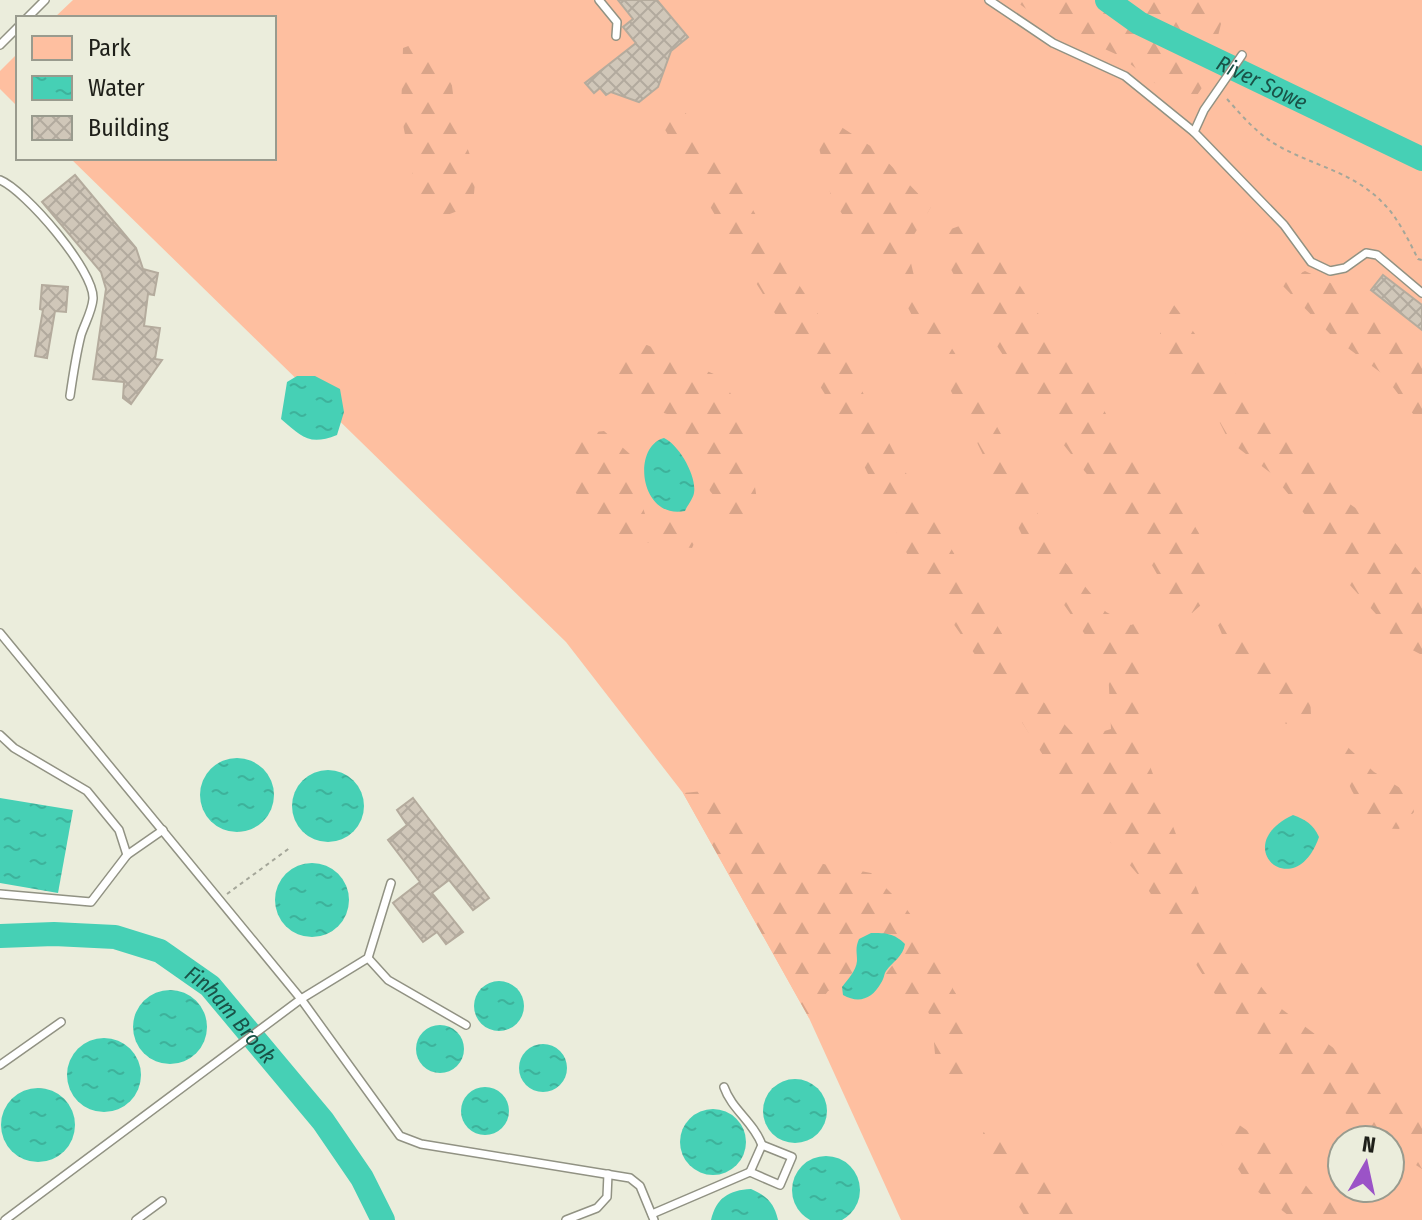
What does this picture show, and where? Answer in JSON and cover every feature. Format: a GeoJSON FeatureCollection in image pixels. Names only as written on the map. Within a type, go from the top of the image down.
{"type":"FeatureCollection","features":[{"type":"Feature","properties":{"kind":"lane"},"geometry":{"type":"LineString","coordinates":[[29,16],[45,0]]}},
{"type":"Feature","properties":{"kind":"lane"},"geometry":{"type":"LineString","coordinates":[[599,0],[617,22],[616,36]]}},
{"type":"Feature","properties":{"kind":"lane"},"geometry":{"type":"LineString","coordinates":[[989,0],[1053,43],[1125,76],[1194,132],[1284,225],[1311,262],[1330,271],[1345,268],[1366,253],[1377,255],[1422,293]]}},
{"type":"Feature","properties":{"kind":"lane"},"geometry":{"type":"LineString","coordinates":[[0,45],[16,29]]}},
{"type":"Feature","properties":{"kind":"lane"},"geometry":{"type":"LineString","coordinates":[[1194,132],[1242,55]]}},
{"type":"Feature","properties":{"kind":"lane"},"geometry":{"type":"LineString","coordinates":[[0,180],[21,192],[76,258],[91,285],[92,303],[80,341],[70,396]]}},
{"type":"Feature","properties":{"kind":"lane"},"geometry":{"type":"LineString","coordinates":[[0,633],[301,999],[400,1136],[421,1144],[630,1178],[640,1186],[653,1217],[750,1172],[762,1145]]}},
{"type":"Feature","properties":{"kind":"lane"},"geometry":{"type":"LineString","coordinates":[[0,735],[14,748],[87,791],[119,830],[127,855]]}},
{"type":"Feature","properties":{"kind":"lane"},"geometry":{"type":"LineString","coordinates":[[0,894],[91,902],[127,855],[163,830]]}},
{"type":"Feature","properties":{"kind":"lane"},"geometry":{"type":"LineString","coordinates":[[5,1220],[301,999],[368,958],[391,883]]}},
{"type":"Feature","properties":{"kind":"lane"},"geometry":{"type":"LineString","coordinates":[[368,958],[388,980],[466,1025]]}},
{"type":"Feature","properties":{"kind":"lane"},"geometry":{"type":"LineString","coordinates":[[0,1065],[61,1022]]}},
{"type":"Feature","properties":{"kind":"lane"},"geometry":{"type":"LineString","coordinates":[[724,1087],[729,1102],[749,1120],[762,1145],[792,1157],[780,1185],[750,1172]]}},
{"type":"Feature","properties":{"kind":"lane"},"geometry":{"type":"LineString","coordinates":[[566,1220],[597,1208],[607,1197],[608,1174]]}},
{"type":"Feature","properties":{"kind":"lane"},"geometry":{"type":"LineString","coordinates":[[136,1220],[162,1201]]}},
{"type":"Feature","properties":{"kind":"path"},"geometry":{"type":"LineString","coordinates":[[1222,83],[1224,96],[1257,133],[1283,149],[1345,174],[1381,201],[1404,232],[1418,259],[1422,260]]}},
{"type":"Feature","properties":{"kind":"path"},"geometry":{"type":"LineString","coordinates":[[220,899],[291,847]]}},
{"type":"Feature","properties":{"kind":"green space"},"geometry":{"type":"Polygon","coordinates":[[[73,0],[1422,0],[1422,1220],[901,1220],[809,1018],[683,793],[566,642],[72,160],[276,160],[276,16],[56,16],[73,0]]]}},
{"type":"Feature","properties":{"kind":"green space"},"geometry":{"type":"Polygon","coordinates":[[[1014,0],[1212,0],[1224,12],[1207,80],[1188,109],[1120,56],[1043,21],[1014,0]]]}},
{"type":"Feature","properties":{"kind":"green space"},"geometry":{"type":"Polygon","coordinates":[[[430,38],[451,78],[456,118],[476,171],[473,205],[442,217],[417,196],[401,114],[403,48],[430,38]]]}},
{"type":"Feature","properties":{"kind":"green space"},"geometry":{"type":"Polygon","coordinates":[[[16,55],[16,105],[0,89],[0,71],[16,55]]]}},
{"type":"Feature","properties":{"kind":"green space"},"geometry":{"type":"Polygon","coordinates":[[[668,94],[702,131],[734,176],[771,242],[837,343],[897,458],[1041,699],[1078,739],[1111,729],[1108,667],[1038,568],[903,298],[832,200],[818,144],[832,121],[875,149],[931,207],[907,246],[918,293],[975,386],[1028,484],[1046,539],[1106,612],[1131,625],[1147,619],[1146,647],[1137,698],[1143,748],[1210,923],[1275,1004],[1388,1089],[1422,1103],[1422,1169],[1406,1158],[1406,1124],[1358,1124],[1215,994],[1140,877],[1064,788],[1018,716],[913,566],[844,425],[664,128],[668,94]]]}},
{"type":"Feature","properties":{"kind":"green space"},"geometry":{"type":"Polygon","coordinates":[[[968,223],[1002,258],[1036,311],[1076,357],[1126,452],[1170,483],[1216,563],[1211,596],[1192,613],[1161,610],[1161,581],[1133,532],[1059,439],[971,307],[937,243],[948,230],[968,223]]]}},
{"type":"Feature","properties":{"kind":"green space"},"geometry":{"type":"Polygon","coordinates":[[[1305,271],[1365,299],[1411,340],[1422,345],[1422,426],[1384,375],[1333,337],[1280,283],[1305,271]]]}},
{"type":"Feature","properties":{"kind":"green space"},"geometry":{"type":"Polygon","coordinates":[[[1174,305],[1206,349],[1246,383],[1331,466],[1347,502],[1381,526],[1422,575],[1422,655],[1395,641],[1349,584],[1320,533],[1272,474],[1229,441],[1199,381],[1160,357],[1160,318],[1174,305]]]}},
{"type":"Feature","properties":{"kind":"green space"},"geometry":{"type":"Polygon","coordinates":[[[647,345],[723,378],[745,423],[760,519],[734,520],[710,491],[679,418],[649,408],[614,376],[618,349],[647,345]]]}},
{"type":"Feature","properties":{"kind":"green space"},"geometry":{"type":"Polygon","coordinates":[[[604,431],[631,455],[634,480],[645,514],[686,523],[698,535],[692,548],[649,543],[604,531],[573,489],[559,436],[604,431]]]}},
{"type":"Feature","properties":{"kind":"green space"},"geometry":{"type":"Polygon","coordinates":[[[1228,615],[1239,621],[1277,660],[1288,680],[1310,694],[1311,715],[1286,724],[1268,707],[1253,671],[1233,660],[1218,625],[1228,615]]]}},
{"type":"Feature","properties":{"kind":"green space"},"geometry":{"type":"Polygon","coordinates":[[[1336,736],[1374,772],[1410,794],[1414,812],[1399,829],[1374,828],[1331,746],[1336,736]]]}},
{"type":"Feature","properties":{"kind":"green space"},"geometry":{"type":"Polygon","coordinates":[[[725,789],[753,828],[791,867],[813,862],[871,873],[905,907],[944,959],[953,989],[966,1010],[975,1038],[963,1079],[945,1077],[935,1054],[932,1021],[924,1002],[904,996],[883,981],[903,950],[905,944],[898,937],[855,949],[857,960],[854,970],[842,987],[828,991],[809,1018],[683,793],[725,789]]]}},
{"type":"Feature","properties":{"kind":"green space"},"geometry":{"type":"Polygon","coordinates":[[[996,1120],[1086,1220],[1027,1220],[997,1170],[983,1133],[996,1120]]]}},
{"type":"Feature","properties":{"kind":"green space"},"geometry":{"type":"Polygon","coordinates":[[[1235,1122],[1278,1152],[1313,1194],[1326,1200],[1326,1204],[1335,1204],[1369,1220],[1293,1219],[1248,1184],[1221,1143],[1235,1122]]]}},
{"type":"Feature","properties":{"kind":"water"},"geometry":{"type":"Polygon","coordinates":[[[297,376],[315,376],[340,389],[344,412],[337,435],[319,440],[306,438],[281,419],[287,382],[297,376]]]}},
{"type":"Feature","properties":{"kind":"water"},"geometry":{"type":"Polygon","coordinates":[[[664,438],[681,454],[693,478],[694,493],[685,511],[670,511],[658,505],[645,481],[647,454],[654,444],[664,438]]]}},
{"type":"Feature","properties":{"kind":"water"},"geometry":{"type":"Polygon","coordinates":[[[244,758],[264,768],[272,781],[272,809],[264,822],[251,830],[230,832],[210,822],[202,809],[200,788],[210,768],[223,760],[244,758]]]}},
{"type":"Feature","properties":{"kind":"water"},"geometry":{"type":"Polygon","coordinates":[[[328,770],[354,780],[364,806],[354,832],[328,842],[302,832],[292,806],[302,780],[328,770]]]}},
{"type":"Feature","properties":{"kind":"water"},"geometry":{"type":"Polygon","coordinates":[[[0,798],[73,810],[58,893],[0,883],[0,798]]]}},
{"type":"Feature","properties":{"kind":"water"},"geometry":{"type":"Polygon","coordinates":[[[1293,815],[1309,823],[1319,837],[1308,857],[1296,867],[1283,869],[1272,864],[1266,854],[1266,841],[1274,828],[1293,815]]]}},
{"type":"Feature","properties":{"kind":"water"},"geometry":{"type":"Polygon","coordinates":[[[312,863],[333,869],[343,879],[349,900],[343,921],[333,931],[312,937],[291,931],[281,921],[275,900],[281,879],[291,869],[312,863]]]}},
{"type":"Feature","properties":{"kind":"water"},"geometry":{"type":"Polygon","coordinates":[[[871,933],[893,936],[905,944],[904,948],[874,993],[860,999],[849,998],[843,995],[842,987],[855,968],[859,939],[871,933]]]}},
{"type":"Feature","properties":{"kind":"water"},"geometry":{"type":"Polygon","coordinates":[[[499,981],[516,989],[524,1006],[516,1023],[499,1031],[482,1023],[474,1006],[482,989],[499,981]]]}},
{"type":"Feature","properties":{"kind":"water"},"geometry":{"type":"Polygon","coordinates":[[[163,990],[177,990],[191,996],[201,1006],[207,1027],[205,1041],[191,1058],[177,1064],[163,1064],[149,1058],[139,1048],[133,1034],[133,1020],[139,1006],[149,996],[163,990]]]}},
{"type":"Feature","properties":{"kind":"water"},"geometry":{"type":"Polygon","coordinates":[[[440,1025],[449,1026],[457,1032],[463,1040],[463,1058],[457,1066],[449,1072],[440,1073],[431,1072],[423,1066],[417,1058],[416,1049],[417,1040],[423,1032],[431,1026],[440,1025]]]}},
{"type":"Feature","properties":{"kind":"water"},"geometry":{"type":"Polygon","coordinates":[[[104,1038],[125,1044],[135,1054],[141,1075],[135,1096],[125,1106],[104,1112],[83,1106],[73,1096],[67,1075],[73,1054],[83,1044],[104,1038]]]}},
{"type":"Feature","properties":{"kind":"water"},"geometry":{"type":"Polygon","coordinates":[[[543,1044],[560,1051],[567,1068],[560,1085],[543,1092],[526,1085],[519,1068],[526,1051],[543,1044]]]}},
{"type":"Feature","properties":{"kind":"water"},"geometry":{"type":"Polygon","coordinates":[[[789,1079],[801,1079],[818,1088],[825,1099],[825,1123],[818,1134],[801,1143],[789,1143],[777,1138],[768,1129],[763,1117],[763,1105],[768,1093],[777,1084],[789,1079]]]}},
{"type":"Feature","properties":{"kind":"water"},"geometry":{"type":"Polygon","coordinates":[[[485,1087],[502,1094],[509,1111],[502,1128],[485,1135],[468,1128],[461,1111],[468,1094],[485,1087]]]}},
{"type":"Feature","properties":{"kind":"water"},"geometry":{"type":"Polygon","coordinates":[[[38,1088],[59,1094],[69,1104],[75,1125],[69,1146],[59,1156],[38,1162],[17,1156],[7,1146],[1,1125],[7,1104],[17,1094],[38,1088]]]}},
{"type":"Feature","properties":{"kind":"water"},"geometry":{"type":"Polygon","coordinates":[[[706,1109],[720,1109],[732,1114],[741,1123],[746,1142],[744,1155],[737,1166],[720,1175],[706,1175],[694,1170],[685,1161],[680,1149],[680,1135],[685,1123],[694,1114],[706,1109]]]}},
{"type":"Feature","properties":{"kind":"water"},"geometry":{"type":"Polygon","coordinates":[[[819,1157],[833,1157],[845,1162],[854,1171],[859,1183],[859,1197],[854,1209],[839,1221],[813,1221],[807,1218],[798,1209],[793,1197],[793,1183],[798,1171],[807,1162],[819,1157]]]}},
{"type":"Feature","properties":{"kind":"water"},"geometry":{"type":"Polygon","coordinates":[[[751,1189],[769,1201],[778,1220],[711,1220],[716,1206],[725,1197],[736,1191],[751,1189]]]}},
{"type":"Feature","properties":{"kind":"building"},"geometry":{"type":"Polygon","coordinates":[[[618,0],[657,0],[688,37],[671,51],[658,87],[639,102],[611,92],[606,95],[600,88],[594,93],[585,83],[636,43],[623,27],[633,19],[618,0]]]}},
{"type":"Feature","properties":{"kind":"building"},"geometry":{"type":"Polygon","coordinates":[[[75,175],[136,248],[143,269],[158,273],[154,295],[148,294],[144,326],[160,328],[155,359],[162,360],[131,404],[123,398],[124,382],[93,379],[106,289],[101,272],[42,202],[75,175]]]}},
{"type":"Feature","properties":{"kind":"building"},"geometry":{"type":"Polygon","coordinates":[[[1383,275],[1422,305],[1422,330],[1371,290],[1383,275]]]}},
{"type":"Feature","properties":{"kind":"building"},"geometry":{"type":"Polygon","coordinates":[[[42,285],[68,287],[66,312],[55,311],[47,358],[35,356],[43,310],[40,309],[42,285]]]}},
{"type":"Feature","properties":{"kind":"building"},"geometry":{"type":"Polygon","coordinates":[[[413,798],[489,898],[473,910],[449,880],[432,893],[463,932],[446,944],[437,932],[423,942],[393,903],[420,882],[388,840],[407,825],[397,810],[413,798]]]}},
{"type":"Feature","properties":{"kind":"waterway","name":"River Sowe"},"geometry":{"type":"LineString","coordinates":[[1107,0],[1139,23],[1422,159]]}},
{"type":"Feature","properties":{"kind":"waterway","name":"Finham Brook"},"geometry":{"type":"LineString","coordinates":[[0,936],[54,934],[115,937],[160,951],[210,986],[323,1121],[362,1178],[383,1220]]}}]}
